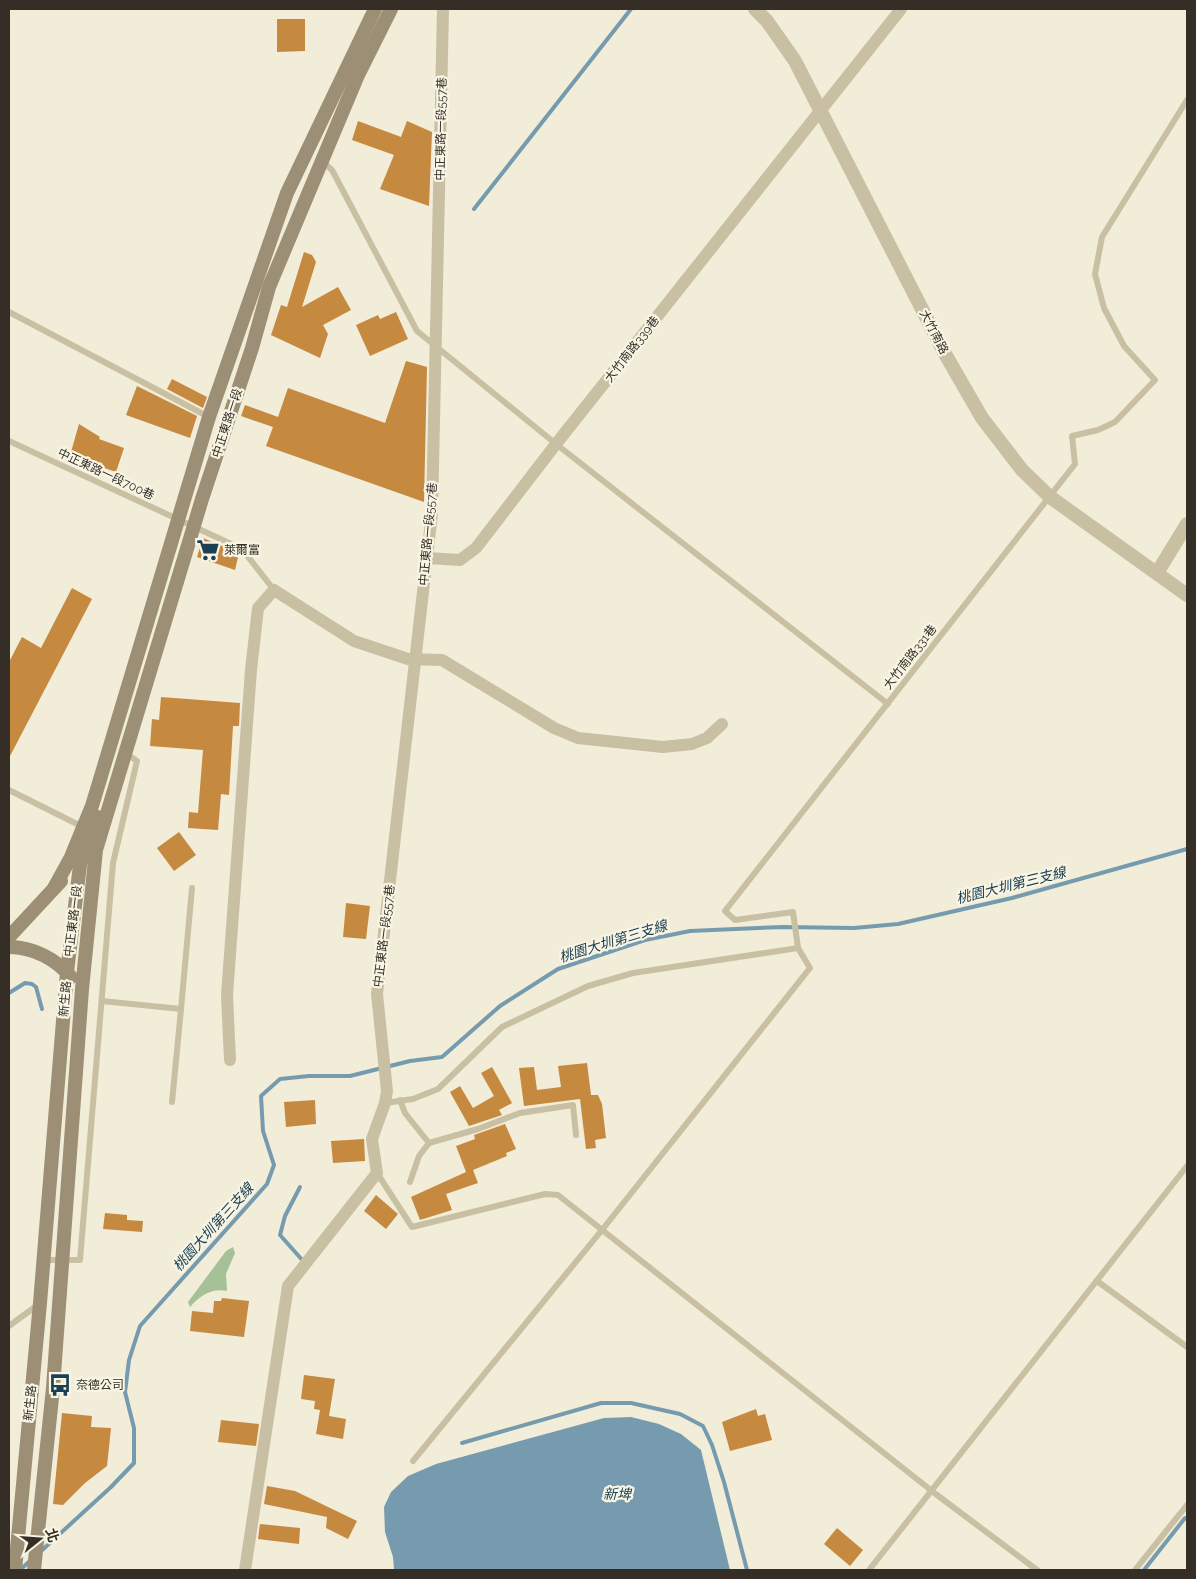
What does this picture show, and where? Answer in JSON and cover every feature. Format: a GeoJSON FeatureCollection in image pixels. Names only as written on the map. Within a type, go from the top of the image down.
{"type":"FeatureCollection","features":[{"type":"Feature","properties":{"kind":"main road","name":"中正東路一段"},"geometry":{"type":"LineString","coordinates":[[54,888],[71,857],[83,827],[110,747],[209,417],[286,193],[375,9]]}},
{"type":"Feature","properties":{"kind":"main road","name":"中正東路一段"},"geometry":{"type":"LineString","coordinates":[[82,989],[96,850],[124,753],[269,287],[321,160],[388,10]]}},
{"type":"Feature","properties":{"kind":"main road","name":"中正東路一段"},"geometry":{"type":"LineString","coordinates":[[67,972],[80,865],[100,812],[110,747]]}},
{"type":"Feature","properties":{"kind":"main road","name":"中正東路一段"},"geometry":{"type":"LineString","coordinates":[[9,937],[54,888],[96,850]]}},
{"type":"Feature","properties":{"kind":"main road","name":"中正東路一段"},"geometry":{"type":"LineString","coordinates":[[9,948],[24,947],[53,960],[67,972]]}},
{"type":"Feature","properties":{"kind":"main road","name":"新生路"},"geometry":{"type":"LineString","coordinates":[[34,1570],[53,1388],[82,989],[67,972]]}},
{"type":"Feature","properties":{"kind":"main road","name":"新生路"},"geometry":{"type":"LineString","coordinates":[[15,1570],[40,1303],[67,972]]}},
{"type":"Feature","properties":{"kind":"street","name":"中正東路一段557巷"},"geometry":{"type":"LineString","coordinates":[[386,1097],[377,994],[432,513],[443,9]]}},
{"type":"Feature","properties":{"kind":"street","name":"大竹南路"},"geometry":{"type":"LineString","coordinates":[[755,9],[767,21],[795,61],[944,352],[982,418],[1022,470],[1050,497],[1187,595]]}},
{"type":"Feature","properties":{"kind":"street","name":"大竹南路339巷"},"geometry":{"type":"LineString","coordinates":[[427,558],[460,560],[476,548],[556,444],[902,9]]}},
{"type":"Feature","properties":{"kind":"street"},"geometry":{"type":"LineString","coordinates":[[1157,574],[1187,524]]}},
{"type":"Feature","properties":{"kind":"street"},"geometry":{"type":"LineString","coordinates":[[230,1060],[227,995],[251,670],[258,608],[274,590],[354,641],[408,659],[442,660],[554,728],[578,738],[662,747],[692,744],[708,738],[722,724]]}},
{"type":"Feature","properties":{"kind":"street"},"geometry":{"type":"LineString","coordinates":[[245,1570],[288,1286],[377,1173],[372,1139],[386,1097]]}},
{"type":"Feature","properties":{"kind":"lane","name":"大竹南路331巷"},"geometry":{"type":"LineString","coordinates":[[798,948],[793,912],[735,920],[725,911],[1075,464],[1072,436],[1098,430],[1115,422],[1155,380],[1124,346],[1104,308],[1095,274],[1102,237],[1187,100]]}},
{"type":"Feature","properties":{"kind":"lane"},"geometry":{"type":"LineString","coordinates":[[321,160],[332,170],[417,331],[556,444],[888,704]]}},
{"type":"Feature","properties":{"kind":"lane"},"geometry":{"type":"LineString","coordinates":[[9,312],[209,417]]}},
{"type":"Feature","properties":{"kind":"lane","name":"中正東路一段700巷"},"geometry":{"type":"LineString","coordinates":[[9,441],[242,549],[274,590]]}},
{"type":"Feature","properties":{"kind":"lane"},"geometry":{"type":"LineString","coordinates":[[43,1260],[62,1262],[80,1260],[113,863],[136,761],[124,753]]}},
{"type":"Feature","properties":{"kind":"lane"},"geometry":{"type":"LineString","coordinates":[[9,790],[83,827]]}},
{"type":"Feature","properties":{"kind":"lane"},"geometry":{"type":"LineString","coordinates":[[172,1102],[192,888]]}},
{"type":"Feature","properties":{"kind":"lane"},"geometry":{"type":"LineString","coordinates":[[386,1097],[400,1100],[414,1099],[438,1088],[502,1027],[588,986],[633,973],[798,948],[810,968],[602,1230],[413,1462]]}},
{"type":"Feature","properties":{"kind":"lane"},"geometry":{"type":"LineString","coordinates":[[102,1001],[181,1009]]}},
{"type":"Feature","properties":{"kind":"lane"},"geometry":{"type":"LineString","coordinates":[[400,1100],[405,1113],[428,1143]]}},
{"type":"Feature","properties":{"kind":"lane"},"geometry":{"type":"LineString","coordinates":[[410,1182],[419,1156],[428,1143],[478,1129],[520,1113],[573,1106],[576,1135]]}},
{"type":"Feature","properties":{"kind":"lane"},"geometry":{"type":"LineString","coordinates":[[869,1570],[1187,1166]]}},
{"type":"Feature","properties":{"kind":"lane"},"geometry":{"type":"LineString","coordinates":[[377,1173],[412,1226],[545,1194],[558,1195],[933,1491],[1037,1570]]}},
{"type":"Feature","properties":{"kind":"lane"},"geometry":{"type":"LineString","coordinates":[[1097,1281],[1187,1347]]}},
{"type":"Feature","properties":{"kind":"lane"},"geometry":{"type":"LineString","coordinates":[[9,1326],[40,1303]]}},
{"type":"Feature","properties":{"kind":"lane"},"geometry":{"type":"LineString","coordinates":[[1135,1570],[1187,1505]]}},
{"type":"Feature","properties":{"kind":"green space"},"geometry":{"type":"Polygon","coordinates":[[[233,1247],[235,1253],[226,1274],[227,1291],[221,1290],[206,1294],[190,1307],[188,1302],[226,1251],[233,1247]]]}},
{"type":"Feature","properties":{"kind":"water","name":"新埤"},"geometry":{"type":"Polygon","coordinates":[[[631,1417],[659,1424],[681,1434],[701,1450],[730,1570],[394,1570],[393,1557],[385,1532],[384,1507],[391,1492],[408,1476],[436,1464],[604,1418],[631,1417]]]}},
{"type":"Feature","properties":{"kind":"building"},"geometry":{"type":"Polygon","coordinates":[[[277,19],[305,19],[305,51],[277,52],[277,19]]]}},
{"type":"Feature","properties":{"kind":"building"},"geometry":{"type":"Polygon","coordinates":[[[358,121],[401,137],[407,121],[432,132],[429,206],[380,189],[394,155],[352,140],[358,121]]]}},
{"type":"Feature","properties":{"kind":"building"},"geometry":{"type":"Polygon","coordinates":[[[304,252],[312,255],[316,262],[302,307],[338,287],[351,310],[323,325],[328,334],[320,358],[271,335],[281,305],[287,307],[304,252]]]}},
{"type":"Feature","properties":{"kind":"building"},"geometry":{"type":"Polygon","coordinates":[[[396,312],[408,339],[370,356],[356,325],[378,315],[380,319],[396,312]]]}},
{"type":"Feature","properties":{"kind":"building"},"geometry":{"type":"Polygon","coordinates":[[[406,361],[427,367],[424,502],[266,446],[273,427],[241,416],[245,405],[278,417],[288,388],[385,423],[406,361]]]}},
{"type":"Feature","properties":{"kind":"building"},"geometry":{"type":"Polygon","coordinates":[[[172,379],[207,397],[203,408],[167,389],[172,379]]]}},
{"type":"Feature","properties":{"kind":"building"},"geometry":{"type":"Polygon","coordinates":[[[137,386],[197,416],[190,438],[126,415],[137,386]]]}},
{"type":"Feature","properties":{"kind":"building"},"geometry":{"type":"Polygon","coordinates":[[[79,424],[100,437],[99,439],[124,448],[116,472],[90,463],[88,467],[69,459],[79,424]]]}},
{"type":"Feature","properties":{"kind":"building"},"geometry":{"type":"Polygon","coordinates":[[[203,538],[239,553],[235,570],[197,557],[203,538]]]}},
{"type":"Feature","properties":{"kind":"building"},"geometry":{"type":"Polygon","coordinates":[[[72,588],[92,599],[9,758],[9,662],[22,637],[41,648],[72,588]]]}},
{"type":"Feature","properties":{"kind":"building"},"geometry":{"type":"Polygon","coordinates":[[[161,697],[240,703],[239,726],[233,726],[229,795],[221,794],[218,830],[188,828],[189,812],[198,813],[203,750],[150,746],[152,719],[159,720],[161,697]]]}},
{"type":"Feature","properties":{"kind":"building"},"geometry":{"type":"Polygon","coordinates":[[[179,832],[196,855],[174,871],[157,848],[179,832]]]}},
{"type":"Feature","properties":{"kind":"building"},"geometry":{"type":"Polygon","coordinates":[[[346,903],[370,906],[366,939],[343,937],[346,903]]]}},
{"type":"Feature","properties":{"kind":"building"},"geometry":{"type":"Polygon","coordinates":[[[587,1063],[591,1095],[598,1095],[602,1104],[606,1138],[595,1140],[596,1148],[586,1149],[580,1099],[524,1106],[519,1068],[534,1067],[537,1090],[561,1087],[558,1066],[587,1063]]]}},
{"type":"Feature","properties":{"kind":"building"},"geometry":{"type":"Polygon","coordinates":[[[492,1067],[512,1103],[499,1110],[502,1115],[469,1126],[450,1092],[460,1086],[473,1108],[494,1096],[481,1073],[492,1067]]]}},
{"type":"Feature","properties":{"kind":"building"},"geometry":{"type":"Polygon","coordinates":[[[315,1100],[316,1124],[286,1127],[284,1102],[315,1100]]]}},
{"type":"Feature","properties":{"kind":"building"},"geometry":{"type":"Polygon","coordinates":[[[505,1124],[516,1149],[506,1153],[507,1156],[473,1170],[478,1183],[446,1194],[452,1210],[420,1220],[411,1197],[466,1172],[456,1146],[475,1139],[474,1135],[505,1124]]]}},
{"type":"Feature","properties":{"kind":"building"},"geometry":{"type":"Polygon","coordinates":[[[364,1139],[365,1161],[333,1163],[331,1141],[364,1139]]]}},
{"type":"Feature","properties":{"kind":"building"},"geometry":{"type":"Polygon","coordinates":[[[376,1195],[398,1214],[386,1229],[364,1211],[376,1195]]]}},
{"type":"Feature","properties":{"kind":"building"},"geometry":{"type":"Polygon","coordinates":[[[105,1213],[127,1215],[127,1220],[143,1221],[142,1232],[103,1229],[105,1213]]]}},
{"type":"Feature","properties":{"kind":"building"},"geometry":{"type":"Polygon","coordinates":[[[222,1298],[249,1301],[244,1337],[190,1331],[192,1311],[213,1313],[214,1301],[221,1301],[222,1298]]]}},
{"type":"Feature","properties":{"kind":"building"},"geometry":{"type":"Polygon","coordinates":[[[304,1375],[335,1379],[329,1416],[346,1419],[343,1439],[316,1434],[320,1410],[314,1409],[315,1401],[301,1399],[304,1375]]]}},
{"type":"Feature","properties":{"kind":"building"},"geometry":{"type":"Polygon","coordinates":[[[756,1409],[758,1416],[765,1414],[772,1440],[730,1451],[722,1422],[756,1409]]]}},
{"type":"Feature","properties":{"kind":"building"},"geometry":{"type":"Polygon","coordinates":[[[62,1413],[92,1416],[91,1427],[111,1428],[107,1466],[85,1483],[63,1505],[53,1504],[62,1413]]]}},
{"type":"Feature","properties":{"kind":"building"},"geometry":{"type":"Polygon","coordinates":[[[221,1420],[259,1424],[256,1446],[218,1442],[221,1420]]]}},
{"type":"Feature","properties":{"kind":"building"},"geometry":{"type":"Polygon","coordinates":[[[267,1486],[295,1491],[357,1521],[348,1539],[326,1528],[327,1517],[264,1504],[267,1486]]]}},
{"type":"Feature","properties":{"kind":"building"},"geometry":{"type":"Polygon","coordinates":[[[260,1524],[300,1528],[299,1544],[258,1539],[260,1524]]]}},
{"type":"Feature","properties":{"kind":"building"},"geometry":{"type":"Polygon","coordinates":[[[837,1528],[863,1550],[850,1566],[824,1544],[837,1528]]]}},
{"type":"Feature","properties":{"kind":"waterway"},"geometry":{"type":"LineString","coordinates":[[474,209],[631,9]]}},
{"type":"Feature","properties":{"kind":"waterway","name":"桃園大圳第三支線"},"geometry":{"type":"LineString","coordinates":[[40,1552],[111,1487],[134,1463],[134,1428],[125,1392],[129,1360],[140,1326],[267,1184],[274,1165],[263,1131],[261,1096],[280,1079],[309,1076],[350,1076],[410,1061],[442,1057],[500,1006],[558,969],[645,940],[690,931],[782,927],[854,928],[898,924],[1012,898],[1187,849]]}},
{"type":"Feature","properties":{"kind":"waterway"},"geometry":{"type":"LineString","coordinates":[[9,993],[25,983],[32,984],[36,987],[42,1009]]}},
{"type":"Feature","properties":{"kind":"waterway"},"geometry":{"type":"LineString","coordinates":[[300,1187],[285,1216],[280,1235],[304,1262]]}},
{"type":"Feature","properties":{"kind":"waterway"},"geometry":{"type":"LineString","coordinates":[[462,1443],[601,1403],[631,1403],[680,1414],[703,1426],[712,1445],[724,1482],[747,1570]]}},
{"type":"Feature","properties":{"kind":"waterway"},"geometry":{"type":"LineString","coordinates":[[1144,1570],[1185,1518]]}},
{"type":"Feature","properties":{"kind":"waterway","name":"桃園大圳第三支線"},"geometry":{"type":"LineString","coordinates":[[20,1570],[31,1560]]}},
{"type":"Feature","properties":{"kind":"place","name":"萊爾富"},"geometry":{"type":"Point","coordinates":[208,550]}},
{"type":"Feature","properties":{"kind":"place","name":"奈德公司"},"geometry":{"type":"Point","coordinates":[60,1385]}}]}
